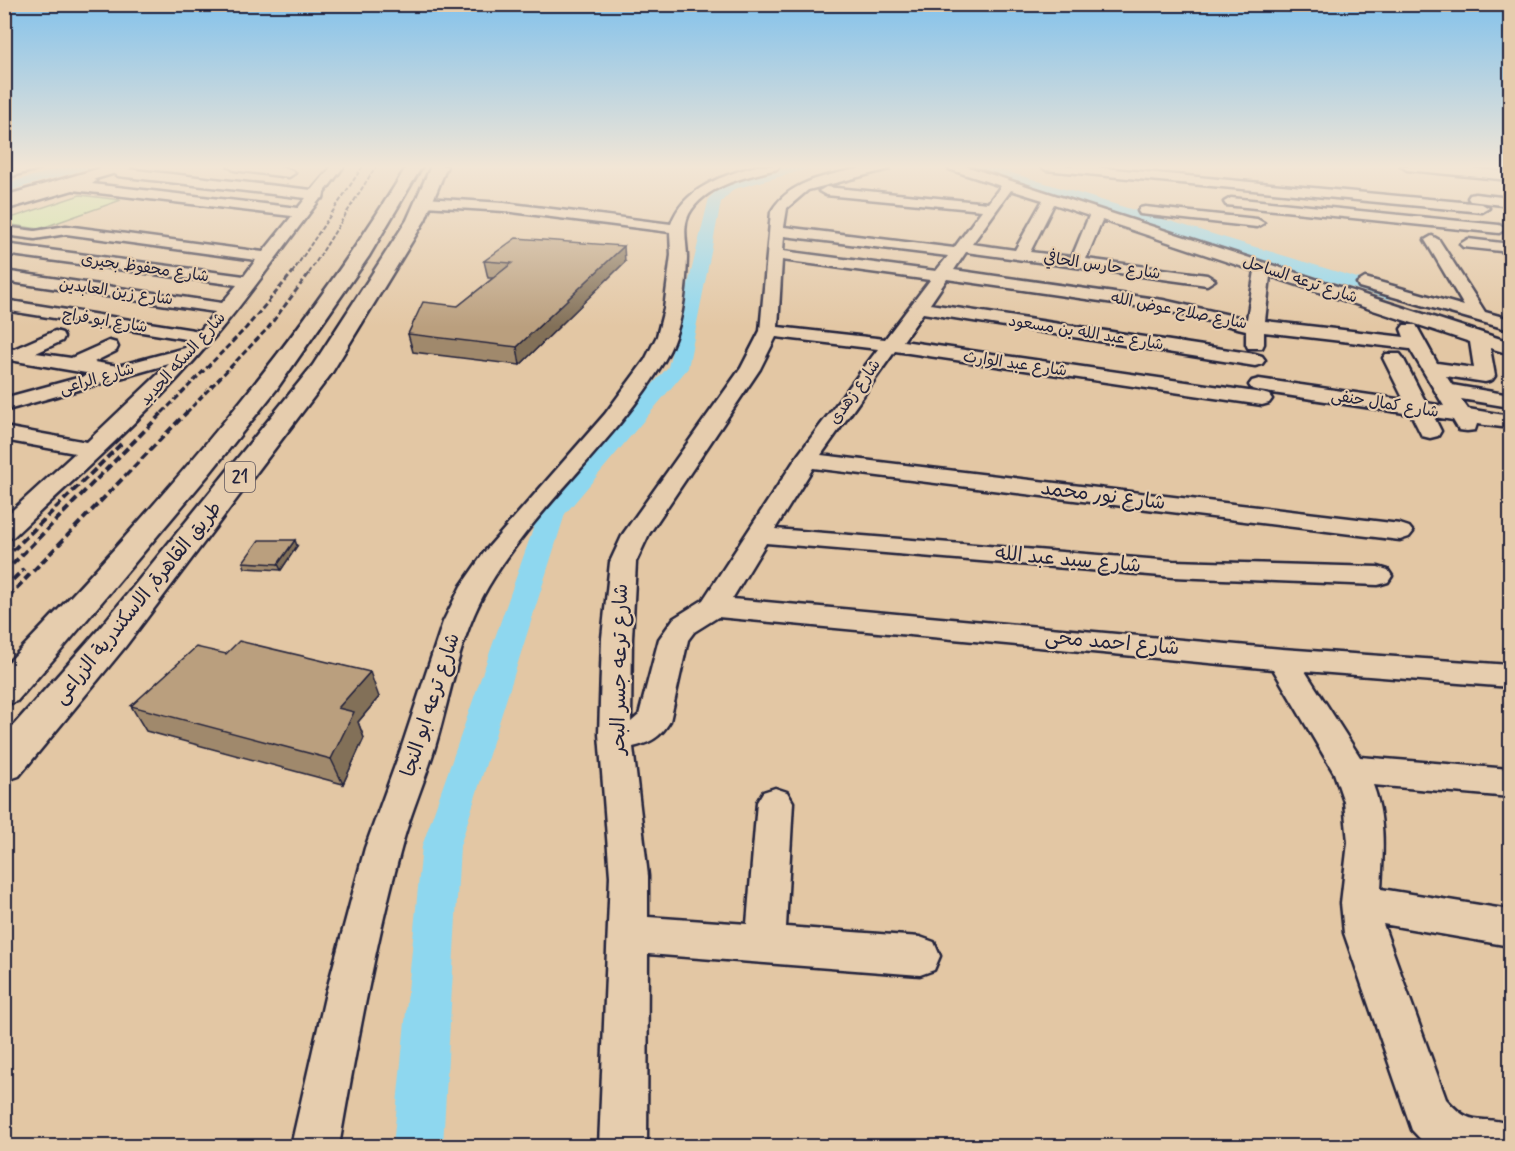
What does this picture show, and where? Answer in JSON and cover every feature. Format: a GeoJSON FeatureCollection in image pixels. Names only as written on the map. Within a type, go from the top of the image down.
{"type":"FeatureCollection","features":[{"type":"Feature","properties":{"kind":"highway","name":"طريق القاهرة, الاسكندرية الزراعى"},"geometry":{"type":"LineString","coordinates":[[4,691],[52,640],[248,409],[384,220]]}},
{"type":"Feature","properties":{"kind":"highway","name":"طريق القاهرة, الاسكندرية الزراعى"},"geometry":{"type":"LineString","coordinates":[[4,765],[112,638],[288,416],[323,369],[416,220]]}},
{"type":"Feature","properties":{"kind":"street","name":"شارع السكه الحديد"},"geometry":{"type":"LineString","coordinates":[[4,532],[15,512],[94,450],[154,392],[205,337],[297,220]]}},
{"type":"Feature","properties":{"kind":"street"},"geometry":{"type":"LineString","coordinates":[[605,220],[678,229]]}},
{"type":"Feature","properties":{"kind":"street","name":"شارع ترعه ابو النجا"},"geometry":{"type":"LineString","coordinates":[[315,1146],[324,1095],[383,846],[422,737],[445,651],[474,588],[507,540],[584,453],[657,358],[666,333],[677,281],[679,220]]}},
{"type":"Feature","properties":{"kind":"street","name":"شارع ترعه جسر البحر"},"geometry":{"type":"LineString","coordinates":[[623,1146],[629,876],[615,734],[617,638],[624,562],[636,534],[750,369],[769,331],[778,220]]}},
{"type":"Feature","properties":{"kind":"street","name":"شارع زهدى"},"geometry":{"type":"LineString","coordinates":[[713,607],[806,460],[982,220]]}},
{"type":"Feature","properties":{"kind":"street"},"geometry":{"type":"LineString","coordinates":[[1020,255],[1039,220]]}},
{"type":"Feature","properties":{"kind":"street"},"geometry":{"type":"LineString","coordinates":[[1077,263],[1095,220]]}},
{"type":"Feature","properties":{"kind":"street","name":"شارع ترعه الساحل"},"geometry":{"type":"LineString","coordinates":[[1110,220],[1144,235],[1263,268],[1510,348]]}},
{"type":"Feature","properties":{"kind":"street"},"geometry":{"type":"LineString","coordinates":[[1171,220],[1211,233]]}},
{"type":"Feature","properties":{"kind":"street"},"geometry":{"type":"LineString","coordinates":[[1233,220],[1271,224]]}},
{"type":"Feature","properties":{"kind":"street"},"geometry":{"type":"LineString","coordinates":[[1408,220],[1502,229],[1510,246],[1427,240],[1479,317]]}},
{"type":"Feature","properties":{"kind":"street"},"geometry":{"type":"LineString","coordinates":[[4,231],[35,235],[66,230],[267,257]]}},
{"type":"Feature","properties":{"kind":"street","name":"شارع حارس الحافي"},"geometry":{"type":"LineString","coordinates":[[777,243],[959,250],[1020,255],[1077,263],[1137,266],[1207,280]]}},
{"type":"Feature","properties":{"kind":"street","name":"شارع صلاح عوض الله"},"geometry":{"type":"LineString","coordinates":[[777,243],[941,275],[1163,305],[1220,320],[1255,326],[1416,344]]}},
{"type":"Feature","properties":{"kind":"street","name":"شارع محفوظ بحيرى"},"geometry":{"type":"LineString","coordinates":[[4,249],[249,282]]}},
{"type":"Feature","properties":{"kind":"street"},"geometry":{"type":"LineString","coordinates":[[1262,399],[1255,360],[1255,326],[1263,268]]}},
{"type":"Feature","properties":{"kind":"street","name":"شارع زين العابدين"},"geometry":{"type":"LineString","coordinates":[[4,276],[228,309]]}},
{"type":"Feature","properties":{"kind":"street","name":"شارع ترعه الساحل"},"geometry":{"type":"LineString","coordinates":[[1354,280],[1510,326]]}},
{"type":"Feature","properties":{"kind":"street","name":"شارع ابو فراج"},"geometry":{"type":"LineString","coordinates":[[4,305],[205,337]]}},
{"type":"Feature","properties":{"kind":"street","name":"شارع عبد الله بن مسعود"},"geometry":{"type":"LineString","coordinates":[[918,307],[1255,360]]}},
{"type":"Feature","properties":{"kind":"street"},"geometry":{"type":"LineString","coordinates":[[1406,315],[1416,344],[1474,436]]}},
{"type":"Feature","properties":{"kind":"street","name":"شارع عبد الوارث"},"geometry":{"type":"LineString","coordinates":[[769,331],[890,345],[1262,399]]}},
{"type":"Feature","properties":{"kind":"street"},"geometry":{"type":"LineString","coordinates":[[10,354],[55,337]]}},
{"type":"Feature","properties":{"kind":"street"},"geometry":{"type":"LineString","coordinates":[[1328,352],[1394,358],[1485,376],[1479,339]]}},
{"type":"Feature","properties":{"kind":"street"},"geometry":{"type":"LineString","coordinates":[[74,365],[109,347]]}},
{"type":"Feature","properties":{"kind":"street","name":"شارع الراعى"},"geometry":{"type":"LineString","coordinates":[[11,400],[119,373],[190,352]]}},
{"type":"Feature","properties":{"kind":"street"},"geometry":{"type":"LineString","coordinates":[[10,354],[119,373]]}},
{"type":"Feature","properties":{"kind":"street"},"geometry":{"type":"LineString","coordinates":[[1394,358],[1430,431]]}},
{"type":"Feature","properties":{"kind":"street"},"geometry":{"type":"LineString","coordinates":[[1445,390],[1510,401]]}},
{"type":"Feature","properties":{"kind":"street","name":"شارع كمال حنفى"},"geometry":{"type":"LineString","coordinates":[[1262,399],[1419,409],[1510,422]]}},
{"type":"Feature","properties":{"kind":"street"},"geometry":{"type":"LineString","coordinates":[[4,432],[94,450]]}},
{"type":"Feature","properties":{"kind":"street","name":"شارع نور محمد"},"geometry":{"type":"LineString","coordinates":[[806,460],[1400,532]]}},
{"type":"Feature","properties":{"kind":"street","name":"شارع سيد عبد الله"},"geometry":{"type":"LineString","coordinates":[[758,535],[1173,569],[1378,576]]}},
{"type":"Feature","properties":{"kind":"street"},"geometry":{"type":"LineString","coordinates":[[615,734],[626,736],[641,733],[654,721],[674,639],[684,624],[713,607]]}},
{"type":"Feature","properties":{"kind":"street","name":"شارع احمد محى"},"geometry":{"type":"LineString","coordinates":[[713,607],[1282,659],[1510,676]]}},
{"type":"Feature","properties":{"kind":"street"},"geometry":{"type":"LineString","coordinates":[[1282,659],[1350,770],[1362,802],[1366,842],[1360,903],[1364,933],[1428,1114],[1450,1137],[1464,1143],[1490,1145]]}},
{"type":"Feature","properties":{"kind":"street"},"geometry":{"type":"LineString","coordinates":[[1350,770],[1510,783]]}},
{"type":"Feature","properties":{"kind":"street"},"geometry":{"type":"LineString","coordinates":[[765,944],[775,802]]}},
{"type":"Feature","properties":{"kind":"street"},"geometry":{"type":"LineString","coordinates":[[1360,903],[1510,928]]}},
{"type":"Feature","properties":{"kind":"street"},"geometry":{"type":"LineString","coordinates":[[628,934],[920,956]]}},
{"type":"Feature","properties":{"kind":"green space"},"geometry":{"type":"Polygon","coordinates":[[[5,220],[65,220],[39,229],[5,224],[5,220]]]}},
{"type":"Feature","properties":{"kind":"building"},"geometry":{"type":"Polygon","coordinates":[[[516,238],[624,246],[517,347],[408,334],[423,302],[458,306],[512,263],[484,261],[516,238]]]}},
{"type":"Feature","properties":{"kind":"building"},"geometry":{"type":"Polygon","coordinates":[[[259,540],[295,540],[278,564],[243,562],[259,540]]]}},
{"type":"Feature","properties":{"kind":"building"},"geometry":{"type":"Polygon","coordinates":[[[239,641],[370,672],[338,708],[354,712],[331,759],[131,706],[196,647],[226,654],[239,641]]]}},
{"type":"Feature","properties":{"kind":"waterway"},"geometry":{"type":"LineString","coordinates":[[418,1146],[441,846],[552,512],[678,368],[710,220]]}},
{"type":"Feature","properties":{"kind":"waterway"},"geometry":{"type":"LineString","coordinates":[[1150,220],[1394,295]]}},
{"type":"Feature","properties":{"kind":"railway"},"geometry":{"type":"LineString","coordinates":[[292,273],[327,220]]}},
{"type":"Feature","properties":{"kind":"railway"},"geometry":{"type":"LineString","coordinates":[[309,273],[342,220]]}},
{"type":"Feature","properties":{"kind":"railway"},"geometry":{"type":"LineString","coordinates":[[162,413],[246,328],[293,272]]}},
{"type":"Feature","properties":{"kind":"railway"},"geometry":{"type":"LineString","coordinates":[[186,413],[268,328],[310,272]]}},
{"type":"Feature","properties":{"kind":"railway"},"geometry":{"type":"LineString","coordinates":[[4,573],[163,412]]}},
{"type":"Feature","properties":{"kind":"railway"},"geometry":{"type":"LineString","coordinates":[[8,597],[187,412]]}},
{"type":"Feature","properties":{"kind":"railway"},"geometry":{"type":"LineString","coordinates":[[4,559],[123,442]]}},
{"type":"Feature","properties":{"kind":"railway"},"geometry":{"type":"LineString","coordinates":[[4,588],[24,569]]}},
{"type":"Feature","properties":{"kind":"railway"},"geometry":{"type":"LineString","coordinates":[[4,601],[8,597]]}}]}
